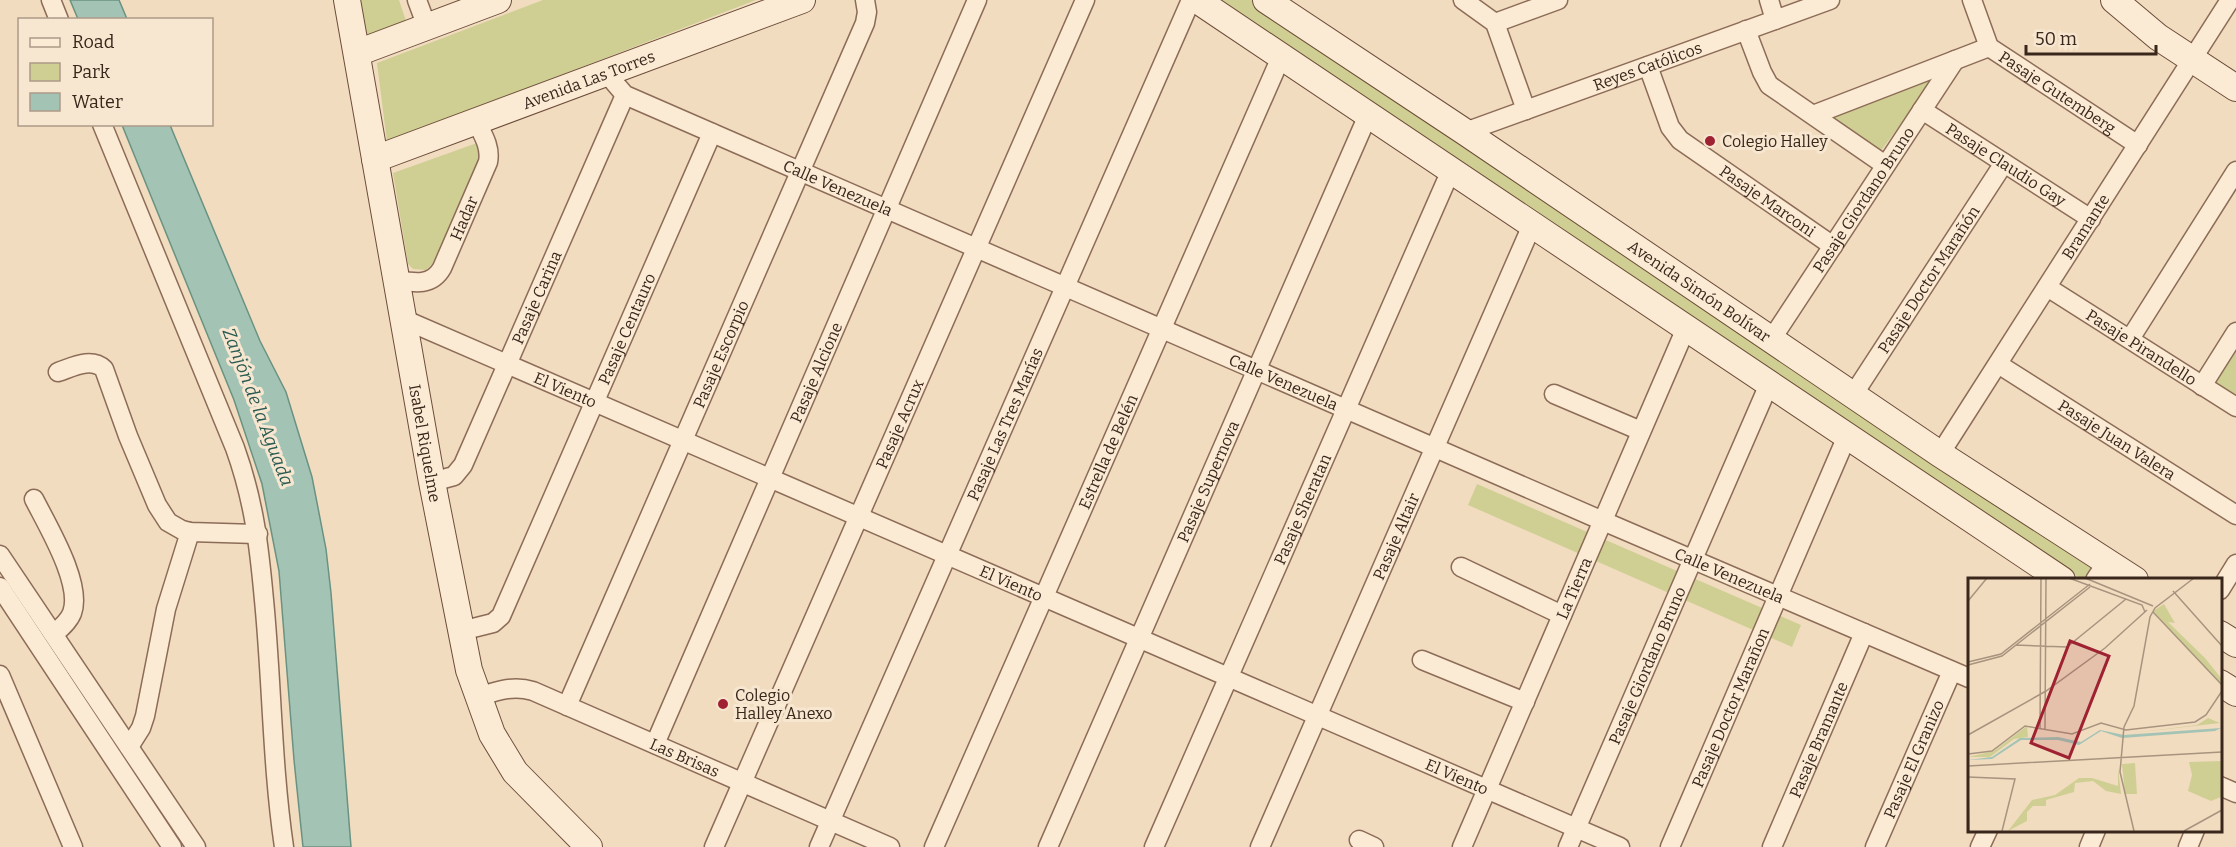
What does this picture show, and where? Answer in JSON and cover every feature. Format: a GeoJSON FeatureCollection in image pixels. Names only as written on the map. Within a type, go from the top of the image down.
{"type":"FeatureCollection","features":[{"type":"Feature","properties":{"kind":"main road","name":"Isabel Riquelme"},"geometry":{"type":"LineString","coordinates":[[347,0],[432,482],[469,670],[492,734],[515,772],[589,847]]}},
{"type":"Feature","properties":{"kind":"main road"},"geometry":{"type":"LineString","coordinates":[[357,53],[498,0]]}},
{"type":"Feature","properties":{"kind":"main road","name":"Avenida Las Torres"},"geometry":{"type":"LineString","coordinates":[[375,159],[802,0]]}},
{"type":"Feature","properties":{"kind":"main road"},"geometry":{"type":"LineString","coordinates":[[1197,0],[2059,578]]}},
{"type":"Feature","properties":{"kind":"main road","name":"Avenida Simón Bolívar"},"geometry":{"type":"LineString","coordinates":[[1266,0],[1940,454],[2101,571],[2127,578]]}},
{"type":"Feature","properties":{"kind":"main road"},"geometry":{"type":"LineString","coordinates":[[2114,0],[2143,26],[2236,88]]}},
{"type":"Feature","properties":{"kind":"main road"},"geometry":{"type":"LineString","coordinates":[[2221,635],[2236,644]]}},
{"type":"Feature","properties":{"kind":"main road"},"geometry":{"type":"LineString","coordinates":[[2221,685],[2236,693]]}},
{"type":"Feature","properties":{"kind":"street"},"geometry":{"type":"LineString","coordinates":[[51,0],[58,18]]}},
{"type":"Feature","properties":{"kind":"street"},"geometry":{"type":"LineString","coordinates":[[417,0],[427,27]]}},
{"type":"Feature","properties":{"kind":"street","name":"Pasaje Escorpio"},"geometry":{"type":"LineString","coordinates":[[567,706],[865,23],[867,12],[865,0]]}},
{"type":"Feature","properties":{"kind":"street","name":"Pasaje Alcione"},"geometry":{"type":"LineString","coordinates":[[655,744],[977,0]]}},
{"type":"Feature","properties":{"kind":"street","name":"Pasaje Acrux"},"geometry":{"type":"LineString","coordinates":[[714,847],[1085,0]]}},
{"type":"Feature","properties":{"kind":"street","name":"Pasaje Las Tres Marías"},"geometry":{"type":"LineString","coordinates":[[819,847],[1191,0]]}},
{"type":"Feature","properties":{"kind":"street"},"geometry":{"type":"LineString","coordinates":[[1496,23],[1558,0]]}},
{"type":"Feature","properties":{"kind":"street"},"geometry":{"type":"LineString","coordinates":[[1769,0],[1775,20]]}},
{"type":"Feature","properties":{"kind":"street","name":"Reyes Católicos"},"geometry":{"type":"LineString","coordinates":[[1465,132],[1830,0]]}},
{"type":"Feature","properties":{"kind":"street","name":"Pasaje Gutemberg"},"geometry":{"type":"LineString","coordinates":[[1972,0],[1989,47],[2138,145]]}},
{"type":"Feature","properties":{"kind":"street","name":"Bramante"},"geometry":{"type":"LineString","coordinates":[[1940,454],[2230,0]]}},
{"type":"Feature","properties":{"kind":"street"},"geometry":{"type":"LineString","coordinates":[[1471,3],[1496,23],[1526,110]]}},
{"type":"Feature","properties":{"kind":"street"},"geometry":{"type":"LineString","coordinates":[[1746,30],[1766,81],[1886,165]]}},
{"type":"Feature","properties":{"kind":"street"},"geometry":{"type":"LineString","coordinates":[[1813,115],[1989,47]]}},
{"type":"Feature","properties":{"kind":"street","name":"Estrella de Belén"},"geometry":{"type":"LineString","coordinates":[[934,847],[1281,57]]}},
{"type":"Feature","properties":{"kind":"street","name":"Pasaje Giordano Bruno"},"geometry":{"type":"LineString","coordinates":[[1771,340],[1954,60]]}},
{"type":"Feature","properties":{"kind":"street","name":"Pasaje Marconi"},"geometry":{"type":"LineString","coordinates":[[1648,66],[1670,127],[1680,140],[1833,246]]}},
{"type":"Feature","properties":{"kind":"street","name":"Calle Venezuela"},"geometry":{"type":"LineString","coordinates":[[608,72],[626,95],[1434,448],[1968,678]]}},
{"type":"Feature","properties":{"kind":"street","name":"Pasaje Carina"},"geometry":{"type":"LineString","coordinates":[[432,482],[454,476],[461,469],[626,95]]}},
{"type":"Feature","properties":{"kind":"street","name":"Pasaje Claudio Gay"},"geometry":{"type":"LineString","coordinates":[[1922,110],[2091,219]]}},
{"type":"Feature","properties":{"kind":"street","name":"Pasaje Supernova"},"geometry":{"type":"LineString","coordinates":[[1048,847],[1368,115]]}},
{"type":"Feature","properties":{"kind":"street","name":"Hadar"},"geometry":{"type":"LineString","coordinates":[[397,280],[425,282],[436,277],[442,268],[490,154],[476,121]]}},
{"type":"Feature","properties":{"kind":"street"},"geometry":{"type":"LineString","coordinates":[[103,126],[235,448],[249,491],[258,534],[284,847]]}},
{"type":"Feature","properties":{"kind":"street","name":"Pasaje Centauro"},"geometry":{"type":"LineString","coordinates":[[461,631],[493,623],[501,616],[712,133]]}},
{"type":"Feature","properties":{"kind":"street","name":"Pasaje Doctor Marañón"},"geometry":{"type":"LineString","coordinates":[[1853,395],[2004,163]]}},
{"type":"Feature","properties":{"kind":"street","name":"Pasaje Sheratan"},"geometry":{"type":"LineString","coordinates":[[1154,847],[1451,170]]}},
{"type":"Feature","properties":{"kind":"street"},"geometry":{"type":"LineString","coordinates":[[2130,339],[2236,171]]}},
{"type":"Feature","properties":{"kind":"street","name":"Pasaje Altair"},"geometry":{"type":"LineString","coordinates":[[1260,847],[1532,225]]}},
{"type":"Feature","properties":{"kind":"street","name":"Pasaje Pirandello"},"geometry":{"type":"LineString","coordinates":[[2047,287],[2236,407]]}},
{"type":"Feature","properties":{"kind":"street","name":"El Viento"},"geometry":{"type":"LineString","coordinates":[[403,319],[1620,847]]}},
{"type":"Feature","properties":{"kind":"street","name":"La Tierra"},"geometry":{"type":"LineString","coordinates":[[1462,847],[1686,328]]}},
{"type":"Feature","properties":{"kind":"street"},"geometry":{"type":"LineString","coordinates":[[2202,386],[2236,332]]}},
{"type":"Feature","properties":{"kind":"street"},"geometry":{"type":"LineString","coordinates":[[58,372],[92,363],[104,369],[132,446],[157,505],[168,522],[190,532],[258,534]]}},
{"type":"Feature","properties":{"kind":"street","name":"Pasaje Juan Valera"},"geometry":{"type":"LineString","coordinates":[[1998,364],[2236,515]]}},
{"type":"Feature","properties":{"kind":"street","name":"Pasaje Giordano Bruno"},"geometry":{"type":"LineString","coordinates":[[1568,847],[1769,384]]}},
{"type":"Feature","properties":{"kind":"street"},"geometry":{"type":"LineString","coordinates":[[1554,394],[1641,431]]}},
{"type":"Feature","properties":{"kind":"street","name":"Pasaje Doctor Marañon"},"geometry":{"type":"LineString","coordinates":[[1670,847],[1847,436]]}},
{"type":"Feature","properties":{"kind":"street"},"geometry":{"type":"LineString","coordinates":[[33,499],[59,550],[73,588],[72,613],[63,627],[54,634]]}},
{"type":"Feature","properties":{"kind":"street"},"geometry":{"type":"LineString","coordinates":[[129,747],[146,716],[166,609],[190,532]]}},
{"type":"Feature","properties":{"kind":"street"},"geometry":{"type":"LineString","coordinates":[[0,555],[54,634],[126,777],[171,846],[185,831]]}},
{"type":"Feature","properties":{"kind":"street"},"geometry":{"type":"LineString","coordinates":[[2221,588],[2236,564]]}},
{"type":"Feature","properties":{"kind":"street"},"geometry":{"type":"LineString","coordinates":[[1461,567],[1562,615]]}},
{"type":"Feature","properties":{"kind":"street"},"geometry":{"type":"LineString","coordinates":[[0,587],[85,697],[129,747],[195,847]]}},
{"type":"Feature","properties":{"kind":"street","name":"Pasaje Bramante"},"geometry":{"type":"LineString","coordinates":[[1772,847],[1864,633]]}},
{"type":"Feature","properties":{"kind":"street"},"geometry":{"type":"LineString","coordinates":[[1422,660],[1525,702]]}},
{"type":"Feature","properties":{"kind":"street","name":"Pasaje El Granizo"},"geometry":{"type":"LineString","coordinates":[[1875,847],[1952,671]]}},
{"type":"Feature","properties":{"kind":"street"},"geometry":{"type":"LineString","coordinates":[[0,675],[73,847]]}},
{"type":"Feature","properties":{"kind":"street","name":"Las Brisas"},"geometry":{"type":"LineString","coordinates":[[478,697],[506,688],[524,688],[890,847]]}},
{"type":"Feature","properties":{"kind":"street"},"geometry":{"type":"LineString","coordinates":[[126,777],[141,766]]}},
{"type":"Feature","properties":{"kind":"street"},"geometry":{"type":"LineString","coordinates":[[2221,786],[2236,793]]}},
{"type":"Feature","properties":{"kind":"street"},"geometry":{"type":"LineString","coordinates":[[1980,847],[1988,832]]}},
{"type":"Feature","properties":{"kind":"street"},"geometry":{"type":"LineString","coordinates":[[2089,847],[2096,832]]}},
{"type":"Feature","properties":{"kind":"street"},"geometry":{"type":"LineString","coordinates":[[2187,847],[2194,832]]}},
{"type":"Feature","properties":{"kind":"green space"},"geometry":{"type":"Polygon","coordinates":[[[359,0],[399,0],[407,24],[366,41],[359,0]]]}},
{"type":"Feature","properties":{"kind":"green space"},"geometry":{"type":"Polygon","coordinates":[[[543,0],[756,0],[387,142],[377,63],[543,0]]]}},
{"type":"Feature","properties":{"kind":"green space"},"geometry":{"type":"Polygon","coordinates":[[[1217,0],[1255,0],[2093,564],[2084,578],[2080,578],[1217,0]]]}},
{"type":"Feature","properties":{"kind":"green space"},"geometry":{"type":"Polygon","coordinates":[[[1940,71],[1877,156],[1825,118],[1940,71]]]}},
{"type":"Feature","properties":{"kind":"green space"},"geometry":{"type":"Polygon","coordinates":[[[477,143],[480,156],[478,170],[432,264],[426,270],[413,269],[408,264],[393,173],[477,143]]]}},
{"type":"Feature","properties":{"kind":"green space"},"geometry":{"type":"Polygon","coordinates":[[[2236,344],[2236,398],[2212,382],[2236,344]]]}},
{"type":"Feature","properties":{"kind":"green space"},"geometry":{"type":"Polygon","coordinates":[[[1477,484],[1801,625],[1792,647],[1468,505],[1477,484]]]}},
{"type":"Feature","properties":{"kind":"water"},"geometry":{"type":"Polygon","coordinates":[[[70,0],[119,0],[127,18],[78,18],[70,0]]]}},
{"type":"Feature","properties":{"kind":"water","name":"Zanjón de la Aguada"},"geometry":{"type":"Polygon","coordinates":[[[122,126],[170,126],[260,341],[286,392],[312,477],[326,549],[351,847],[303,847],[279,571],[262,484],[234,400],[122,126]]]}},
{"type":"Feature","properties":{"kind":"place","name":"Colegio Halley"},"geometry":{"type":"Point","coordinates":[1710,141]}},
{"type":"Feature","properties":{"kind":"place","name":"Colegio Halley Anexo"},"geometry":{"type":"Point","coordinates":[723,704]}}]}
